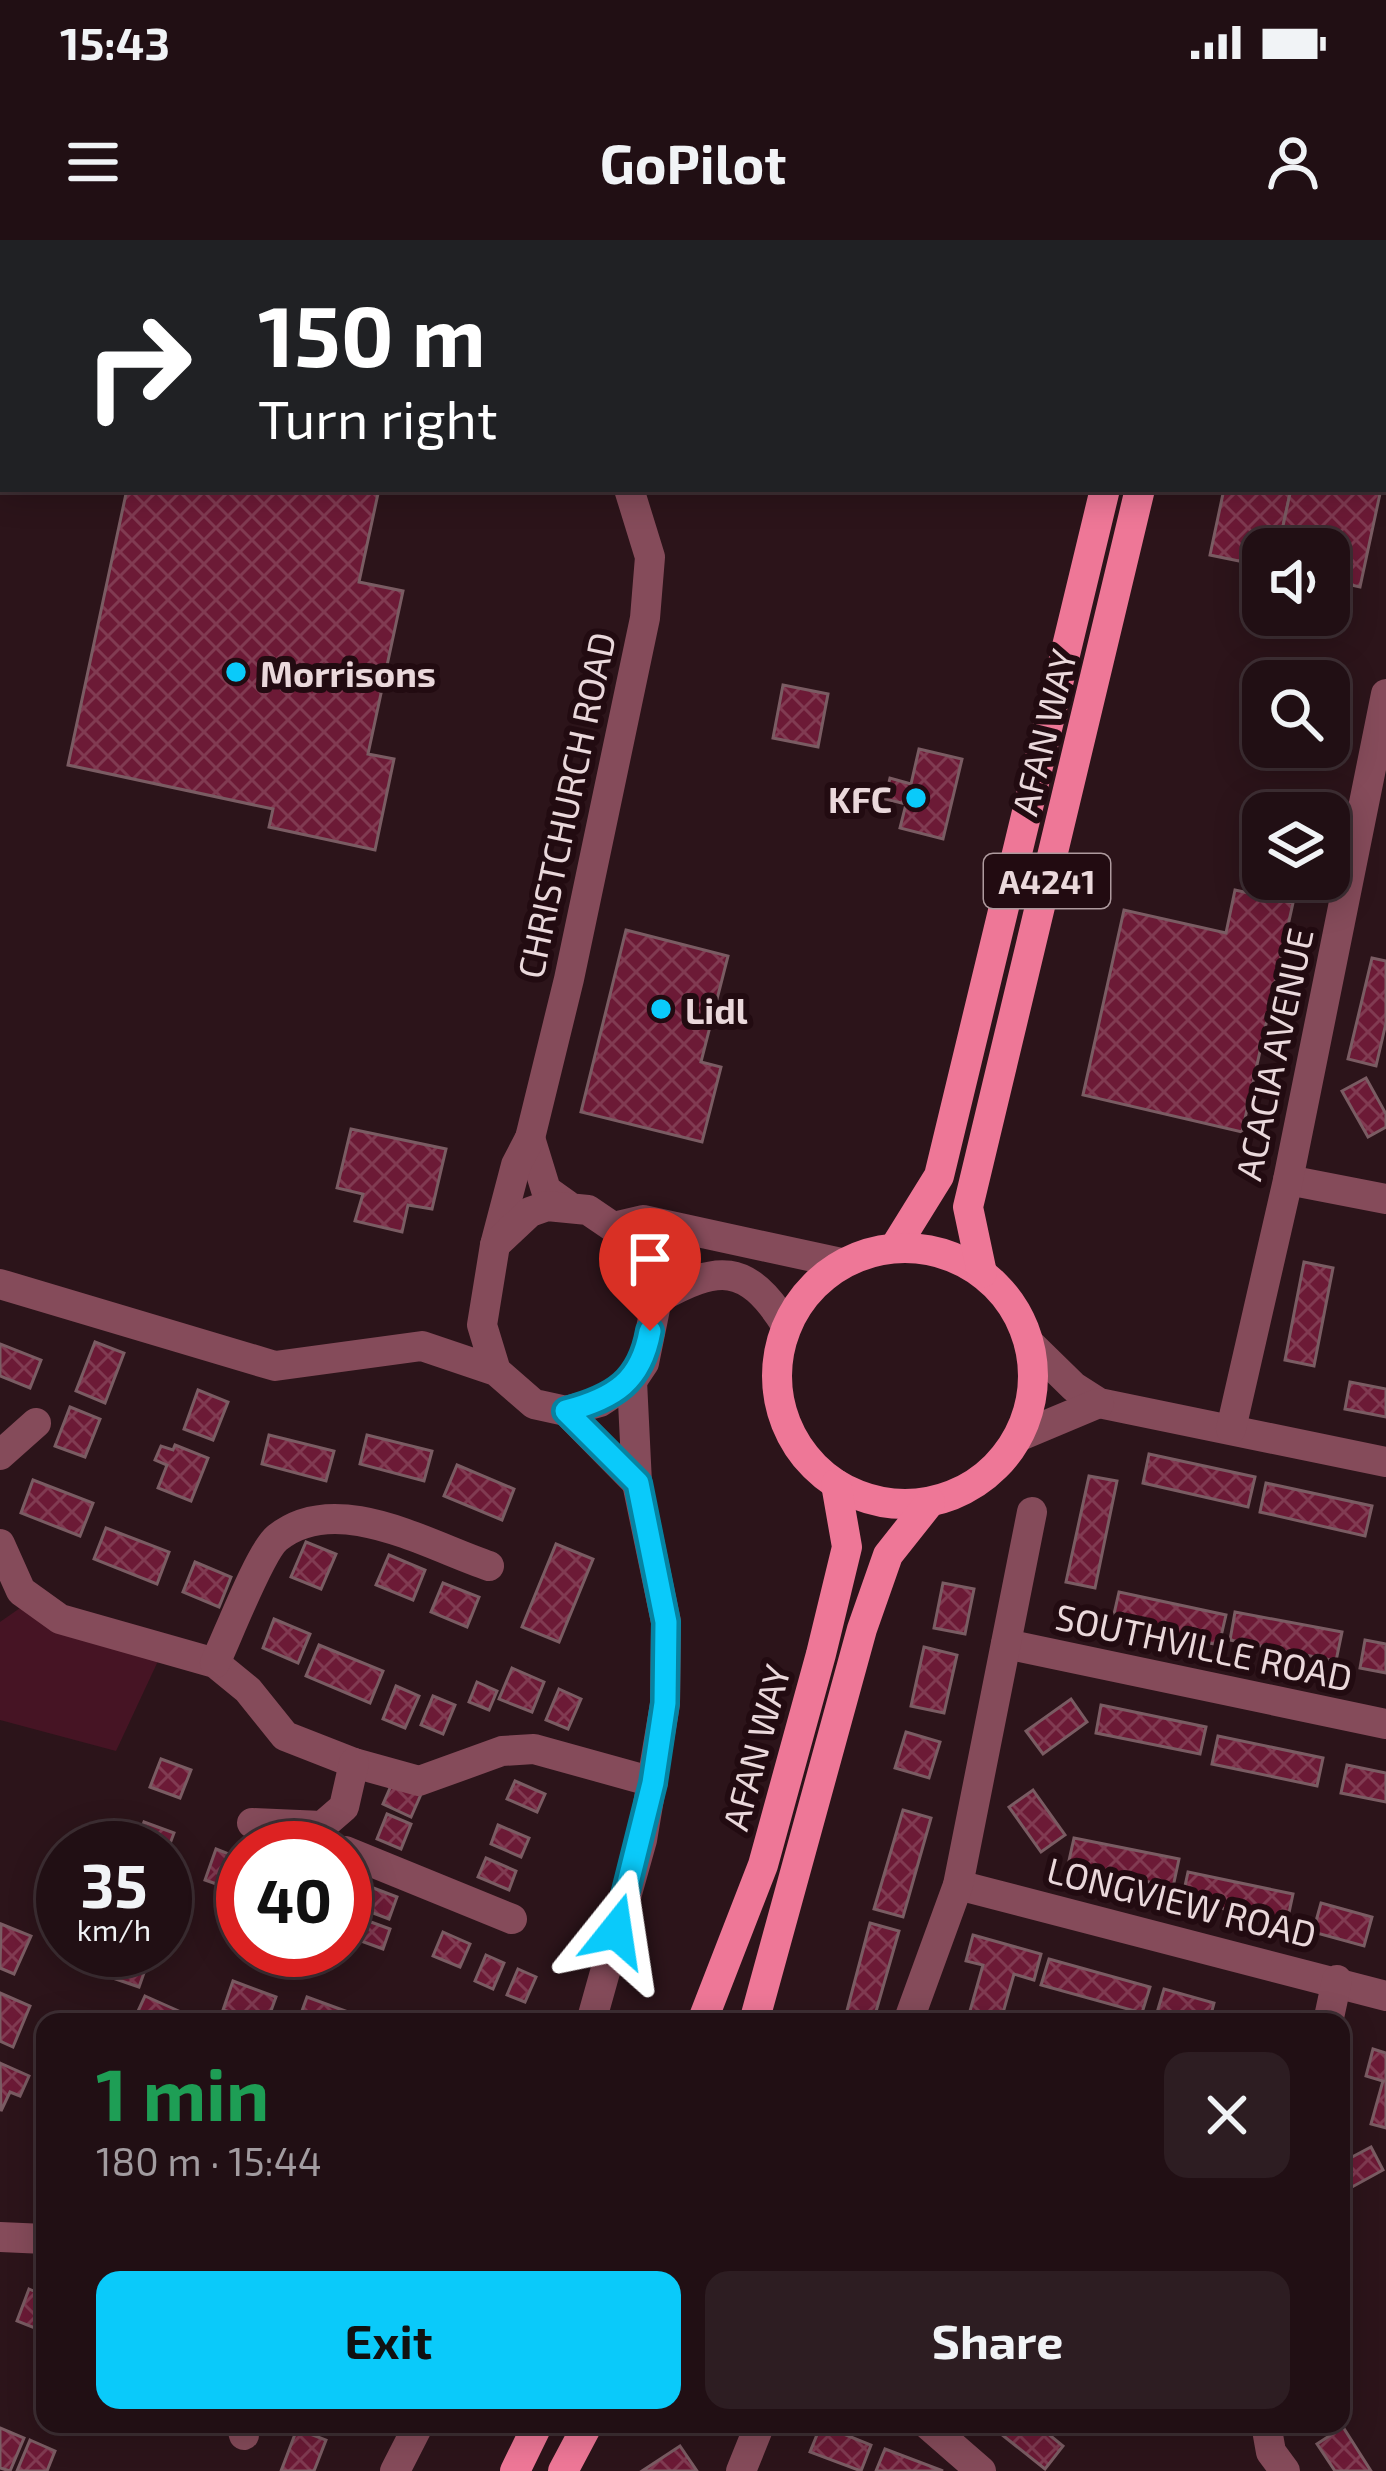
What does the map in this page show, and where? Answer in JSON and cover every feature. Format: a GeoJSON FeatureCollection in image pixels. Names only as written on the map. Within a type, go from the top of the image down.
{"type":"FeatureCollection","features":[{"type":"Feature","properties":{"kind":"main road","name":"AFAN WAY"},"geometry":{"type":"LineString","coordinates":[[895,1247],[939,1176],[1104,492]]}},
{"type":"Feature","properties":{"kind":"main road","name":"AFAN WAY"},"geometry":{"type":"LineString","coordinates":[[982,1273],[968,1208],[1140,492]]}},
{"type":"Feature","properties":{"kind":"main road"},"geometry":{"type":"LineString","coordinates":[[836,1484],[813,1466],[782,1414],[778,1354],[786,1325],[808,1290],[841,1263],[895,1247],[956,1257],[982,1273]]}},
{"type":"Feature","properties":{"kind":"main road","name":"A4241"},"geometry":{"type":"LineString","coordinates":[[836,1484],[881,1502],[930,1502],[981,1480],[1018,1438],[1033,1391],[1029,1342],[1011,1304],[982,1273]]}},
{"type":"Feature","properties":{"kind":"main road","name":"AFAN WAY"},"geometry":{"type":"LineString","coordinates":[[706,2013],[763,1865],[826,1633],[847,1547],[836,1484]]}},
{"type":"Feature","properties":{"kind":"main road","name":"AFAN WAY"},"geometry":{"type":"LineString","coordinates":[[756,2013],[862,1629],[888,1556],[930,1502]]}},
{"type":"Feature","properties":{"kind":"main road"},"geometry":{"type":"LineString","coordinates":[[515,2471],[534,2433]]}},
{"type":"Feature","properties":{"kind":"main road"},"geometry":{"type":"LineString","coordinates":[[563,2471],[582,2433]]}},
{"type":"Feature","properties":{"kind":"street","name":"CHRISTCHURCH ROAD"},"geometry":{"type":"LineString","coordinates":[[495,1245],[516,1165],[530,1138],[645,618],[650,557],[630,492]]}},
{"type":"Feature","properties":{"kind":"street","name":"ACACIA AVENUE"},"geometry":{"type":"LineString","coordinates":[[1231,1429],[1288,1180],[1386,694]]}},
{"type":"Feature","properties":{"kind":"street"},"geometry":{"type":"LineString","coordinates":[[422,1346],[496,1371],[534,1404],[566,1411],[600,1402],[632,1381],[644,1363],[657,1299],[634,1248],[613,1227],[546,1190],[530,1138]]}},
{"type":"Feature","properties":{"kind":"street"},"geometry":{"type":"LineString","coordinates":[[1288,1180],[1386,1199]]}},
{"type":"Feature","properties":{"kind":"street"},"geometry":{"type":"LineString","coordinates":[[496,1371],[485,1346],[482,1301],[495,1245],[530,1212],[566,1204]]}},
{"type":"Feature","properties":{"kind":"street"},"geometry":{"type":"LineString","coordinates":[[613,1227],[643,1220],[841,1263]]}},
{"type":"Feature","properties":{"kind":"street"},"geometry":{"type":"LineString","coordinates":[[657,1299],[698,1276],[736,1276],[770,1301],[786,1325]]}},
{"type":"Feature","properties":{"kind":"street"},"geometry":{"type":"LineString","coordinates":[[0,1284],[275,1366],[422,1346],[458,1325],[482,1301]]}},
{"type":"Feature","properties":{"kind":"street"},"geometry":{"type":"LineString","coordinates":[[1029,1342],[1074,1388],[1099,1403],[1386,1462]]}},
{"type":"Feature","properties":{"kind":"street"},"geometry":{"type":"LineString","coordinates":[[593,2013],[653,1783],[665,1703],[666,1622],[638,1483],[632,1381]]}},
{"type":"Feature","properties":{"kind":"street"},"geometry":{"type":"LineString","coordinates":[[1018,1438],[1099,1403]]}},
{"type":"Feature","properties":{"kind":"street"},"geometry":{"type":"LineString","coordinates":[[566,1411],[638,1483]]}},
{"type":"Feature","properties":{"kind":"street"},"geometry":{"type":"LineString","coordinates":[[0,1455],[35,1423]]}},
{"type":"Feature","properties":{"kind":"street"},"geometry":{"type":"LineString","coordinates":[[911,2013],[958,1885],[1032,1512]]}},
{"type":"Feature","properties":{"kind":"street"},"geometry":{"type":"LineString","coordinates":[[215,1663],[274,1540],[319,1516],[359,1521],[489,1566]]}},
{"type":"Feature","properties":{"kind":"street"},"geometry":{"type":"LineString","coordinates":[[0,1544],[10,1598],[60,1619],[215,1663],[248,1690],[285,1736],[353,1762],[419,1781],[502,1751],[534,1749],[653,1783]]}},
{"type":"Feature","properties":{"kind":"street","name":"SOUTHVILLE ROAD"},"geometry":{"type":"LineString","coordinates":[[1006,1644],[1386,1724]]}},
{"type":"Feature","properties":{"kind":"street"},"geometry":{"type":"LineString","coordinates":[[341,1821],[353,1762]]}},
{"type":"Feature","properties":{"kind":"street"},"geometry":{"type":"LineString","coordinates":[[372,1858],[512,1919]]}},
{"type":"Feature","properties":{"kind":"street","name":"LONGVIEW ROAD"},"geometry":{"type":"LineString","coordinates":[[958,1885],[1386,1996]]}},
{"type":"Feature","properties":{"kind":"street"},"geometry":{"type":"LineString","coordinates":[[1330,2013],[1337,1980]]}},
{"type":"Feature","properties":{"kind":"street"},"geometry":{"type":"LineString","coordinates":[[0,2237],[36,2239]]}},
{"type":"Feature","properties":{"kind":"street"},"geometry":{"type":"LineString","coordinates":[[395,2471],[414,2433]]}},
{"type":"Feature","properties":{"kind":"street"},"geometry":{"type":"LineString","coordinates":[[741,2471],[756,2433]]}},
{"type":"Feature","properties":{"kind":"street"},"geometry":{"type":"LineString","coordinates":[[937,2433],[981,2471]]}},
{"type":"Feature","properties":{"kind":"street"},"geometry":{"type":"LineString","coordinates":[[1268,2433],[1271,2452],[1285,2471]]}},
{"type":"Feature","properties":{"kind":"shaded area"},"geometry":{"type":"Polygon","coordinates":[[[23,1606],[158,1661],[116,1751],[0,1720],[0,1622],[23,1606]]]}},
{"type":"Feature","properties":{"kind":"building","name":"Morrisons"},"geometry":{"type":"Polygon","coordinates":[[[126,492],[378,492],[359,582],[403,591],[368,754],[394,759],[375,850],[269,827],[273,809],[68,765],[126,492]]]}},
{"type":"Feature","properties":{"kind":"building"},"geometry":{"type":"Polygon","coordinates":[[[1223,492],[1290,492],[1283,528],[1242,528],[1242,562],[1210,555],[1223,492]]]}},
{"type":"Feature","properties":{"kind":"building"},"geometry":{"type":"Polygon","coordinates":[[[1290,492],[1380,492],[1360,587],[1350,585],[1350,528],[1283,528],[1290,492]]]}},
{"type":"Feature","properties":{"kind":"building"},"geometry":{"type":"Polygon","coordinates":[[[783,685],[828,694],[818,747],[773,738],[783,685]]]}},
{"type":"Feature","properties":{"kind":"building"},"geometry":{"type":"Polygon","coordinates":[[[919,749],[962,759],[943,839],[900,828],[906,804],[885,799],[890,778],[911,784],[919,749]]]}},
{"type":"Feature","properties":{"kind":"building"},"geometry":{"type":"Polygon","coordinates":[[[1235,890],[1242,892],[1242,900],[1293,903],[1242,1132],[1083,1095],[1124,910],[1226,933],[1235,890]]]}},
{"type":"Feature","properties":{"kind":"building","name":"Lidl"},"geometry":{"type":"Polygon","coordinates":[[[626,930],[728,956],[701,1062],[721,1067],[702,1142],[581,1112],[626,930]]]}},
{"type":"Feature","properties":{"kind":"building"},"geometry":{"type":"Polygon","coordinates":[[[1372,958],[1386,961],[1386,1023],[1376,1066],[1348,1059],[1372,958]]]}},
{"type":"Feature","properties":{"kind":"building"},"geometry":{"type":"Polygon","coordinates":[[[1366,1078],[1386,1114],[1386,1127],[1368,1137],[1342,1091],[1366,1078]]]}},
{"type":"Feature","properties":{"kind":"building"},"geometry":{"type":"Polygon","coordinates":[[[351,1129],[446,1149],[432,1209],[408,1205],[402,1232],[355,1221],[363,1194],[337,1188],[351,1129]]]}},
{"type":"Feature","properties":{"kind":"building"},"geometry":{"type":"Polygon","coordinates":[[[1304,1262],[1333,1268],[1314,1366],[1285,1360],[1304,1262]]]}},
{"type":"Feature","properties":{"kind":"building"},"geometry":{"type":"Polygon","coordinates":[[[95,1342],[124,1353],[105,1403],[76,1391],[95,1342]]]}},
{"type":"Feature","properties":{"kind":"building"},"geometry":{"type":"Polygon","coordinates":[[[0,1344],[41,1360],[30,1388],[0,1376],[0,1344]]]}},
{"type":"Feature","properties":{"kind":"building"},"geometry":{"type":"Polygon","coordinates":[[[1350,1382],[1386,1389],[1386,1417],[1345,1409],[1350,1382]]]}},
{"type":"Feature","properties":{"kind":"building"},"geometry":{"type":"Polygon","coordinates":[[[198,1390],[228,1402],[213,1440],[184,1429],[198,1390]]]}},
{"type":"Feature","properties":{"kind":"building"},"geometry":{"type":"Polygon","coordinates":[[[70,1407],[100,1419],[85,1457],[55,1446],[70,1407]]]}},
{"type":"Feature","properties":{"kind":"building"},"geometry":{"type":"Polygon","coordinates":[[[269,1435],[334,1451],[326,1481],[262,1464],[269,1435]]]}},
{"type":"Feature","properties":{"kind":"building"},"geometry":{"type":"Polygon","coordinates":[[[367,1435],[432,1451],[424,1481],[360,1464],[367,1435]]]}},
{"type":"Feature","properties":{"kind":"building"},"geometry":{"type":"Polygon","coordinates":[[[175,1445],[208,1458],[191,1501],[158,1488],[167,1465],[155,1460],[161,1446],[173,1450],[175,1445]]]}},
{"type":"Feature","properties":{"kind":"building"},"geometry":{"type":"Polygon","coordinates":[[[1149,1454],[1255,1477],[1248,1507],[1143,1483],[1149,1454]]]}},
{"type":"Feature","properties":{"kind":"building"},"geometry":{"type":"Polygon","coordinates":[[[457,1465],[514,1489],[502,1520],[444,1496],[457,1465]]]}},
{"type":"Feature","properties":{"kind":"building"},"geometry":{"type":"Polygon","coordinates":[[[1089,1476],[1117,1481],[1095,1588],[1066,1582],[1089,1476]]]}},
{"type":"Feature","properties":{"kind":"building"},"geometry":{"type":"Polygon","coordinates":[[[33,1480],[93,1503],[80,1536],[21,1513],[33,1480]]]}},
{"type":"Feature","properties":{"kind":"building"},"geometry":{"type":"Polygon","coordinates":[[[1266,1483],[1372,1506],[1365,1536],[1260,1512],[1266,1483]]]}},
{"type":"Feature","properties":{"kind":"building"},"geometry":{"type":"Polygon","coordinates":[[[106,1528],[169,1552],[157,1584],[94,1559],[106,1528]]]}},
{"type":"Feature","properties":{"kind":"building"},"geometry":{"type":"Polygon","coordinates":[[[306,1542],[336,1554],[321,1589],[291,1577],[306,1542]]]}},
{"type":"Feature","properties":{"kind":"building"},"geometry":{"type":"Polygon","coordinates":[[[556,1544],[593,1559],[559,1642],[522,1627],[556,1544]]]}},
{"type":"Feature","properties":{"kind":"building"},"geometry":{"type":"Polygon","coordinates":[[[389,1555],[425,1570],[413,1600],[376,1585],[389,1555]]]}},
{"type":"Feature","properties":{"kind":"building"},"geometry":{"type":"Polygon","coordinates":[[[195,1562],[231,1577],[219,1607],[183,1592],[195,1562]]]}},
{"type":"Feature","properties":{"kind":"building"},"geometry":{"type":"Polygon","coordinates":[[[443,1583],[479,1597],[467,1627],[431,1612],[443,1583]]]}},
{"type":"Feature","properties":{"kind":"building"},"geometry":{"type":"Polygon","coordinates":[[[943,1583],[974,1589],[965,1634],[934,1628],[943,1583]]]}},
{"type":"Feature","properties":{"kind":"building"},"geometry":{"type":"Polygon","coordinates":[[[1119,1592],[1226,1615],[1219,1645],[1112,1623],[1119,1592]]]}},
{"type":"Feature","properties":{"kind":"building"},"geometry":{"type":"Polygon","coordinates":[[[1235,1612],[1342,1632],[1336,1661],[1230,1640],[1235,1612]]]}},
{"type":"Feature","properties":{"kind":"building"},"geometry":{"type":"Polygon","coordinates":[[[274,1619],[310,1634],[298,1663],[263,1648],[274,1619]]]}},
{"type":"Feature","properties":{"kind":"building"},"geometry":{"type":"Polygon","coordinates":[[[1365,1640],[1386,1644],[1386,1673],[1360,1668],[1365,1640]]]}},
{"type":"Feature","properties":{"kind":"building"},"geometry":{"type":"Polygon","coordinates":[[[319,1645],[383,1671],[370,1703],[306,1676],[319,1645]]]}},
{"type":"Feature","properties":{"kind":"building"},"geometry":{"type":"Polygon","coordinates":[[[924,1647],[957,1655],[944,1713],[911,1706],[924,1647]]]}},
{"type":"Feature","properties":{"kind":"building"},"geometry":{"type":"Polygon","coordinates":[[[512,1668],[544,1682],[532,1712],[499,1699],[512,1668]]]}},
{"type":"Feature","properties":{"kind":"building"},"geometry":{"type":"Polygon","coordinates":[[[477,1682],[497,1691],[489,1710],[469,1702],[477,1682]]]}},
{"type":"Feature","properties":{"kind":"building"},"geometry":{"type":"Polygon","coordinates":[[[396,1686],[419,1696],[405,1728],[383,1719],[396,1686]]]}},
{"type":"Feature","properties":{"kind":"building"},"geometry":{"type":"Polygon","coordinates":[[[559,1689],[581,1699],[568,1729],[546,1720],[559,1689]]]}},
{"type":"Feature","properties":{"kind":"building"},"geometry":{"type":"Polygon","coordinates":[[[433,1696],[455,1705],[443,1734],[421,1725],[433,1696]]]}},
{"type":"Feature","properties":{"kind":"building"},"geometry":{"type":"Polygon","coordinates":[[[1071,1699],[1087,1722],[1043,1754],[1026,1731],[1071,1699]]]}},
{"type":"Feature","properties":{"kind":"building"},"geometry":{"type":"Polygon","coordinates":[[[1101,1705],[1206,1727],[1200,1754],[1096,1733],[1101,1705]]]}},
{"type":"Feature","properties":{"kind":"building"},"geometry":{"type":"Polygon","coordinates":[[[906,1732],[940,1742],[929,1778],[895,1768],[906,1732]]]}},
{"type":"Feature","properties":{"kind":"building"},"geometry":{"type":"Polygon","coordinates":[[[1218,1736],[1323,1758],[1317,1786],[1212,1764],[1218,1736]]]}},
{"type":"Feature","properties":{"kind":"building"},"geometry":{"type":"Polygon","coordinates":[[[161,1759],[191,1770],[180,1798],[150,1787],[161,1759]]]}},
{"type":"Feature","properties":{"kind":"building"},"geometry":{"type":"Polygon","coordinates":[[[1347,1765],[1386,1773],[1386,1802],[1341,1793],[1347,1765]]]}},
{"type":"Feature","properties":{"kind":"building"},"geometry":{"type":"Polygon","coordinates":[[[394,1779],[422,1792],[411,1817],[383,1804],[394,1779]]]}},
{"type":"Feature","properties":{"kind":"building"},"geometry":{"type":"Polygon","coordinates":[[[515,1781],[545,1794],[537,1812],[507,1799],[515,1781]]]}},
{"type":"Feature","properties":{"kind":"building"},"geometry":{"type":"Polygon","coordinates":[[[1033,1790],[1065,1835],[1041,1852],[1009,1807],[1033,1790]]]}},
{"type":"Feature","properties":{"kind":"building"},"geometry":{"type":"Polygon","coordinates":[[[903,1810],[931,1818],[903,1917],[874,1909],[903,1810]]]}},
{"type":"Feature","properties":{"kind":"building"},"geometry":{"type":"Polygon","coordinates":[[[387,1814],[411,1824],[401,1849],[377,1839],[387,1814]]]}},
{"type":"Feature","properties":{"kind":"building"},"geometry":{"type":"Polygon","coordinates":[[[498,1825],[529,1838],[521,1857],[491,1844],[498,1825]]]}},
{"type":"Feature","properties":{"kind":"building"},"geometry":{"type":"Polygon","coordinates":[[[1074,1838],[1179,1859],[1173,1887],[1068,1865],[1074,1838]]]}},
{"type":"Feature","properties":{"kind":"building"},"geometry":{"type":"Polygon","coordinates":[[[216,1849],[216,1884],[205,1880],[216,1849]]]}},
{"type":"Feature","properties":{"kind":"building"},"geometry":{"type":"Polygon","coordinates":[[[486,1858],[516,1871],[509,1890],[478,1877],[486,1858]]]}},
{"type":"Feature","properties":{"kind":"building"},"geometry":{"type":"Polygon","coordinates":[[[1188,1872],[1293,1894],[1287,1922],[1182,1900],[1188,1872]]]}},
{"type":"Feature","properties":{"kind":"building"},"geometry":{"type":"Polygon","coordinates":[[[372,1888],[397,1897],[389,1919],[372,1913],[372,1888]]]}},
{"type":"Feature","properties":{"kind":"building"},"geometry":{"type":"Polygon","coordinates":[[[1321,1903],[1372,1917],[1364,1946],[1313,1932],[1321,1903]]]}},
{"type":"Feature","properties":{"kind":"building"},"geometry":{"type":"Polygon","coordinates":[[[372,1922],[390,1929],[383,1949],[372,1945],[372,1922]]]}},
{"type":"Feature","properties":{"kind":"building"},"geometry":{"type":"Polygon","coordinates":[[[870,1923],[899,1931],[876,2013],[846,2013],[870,1923]]]}},
{"type":"Feature","properties":{"kind":"building"},"geometry":{"type":"Polygon","coordinates":[[[1,1924],[31,1936],[14,1974],[0,1968],[1,1924]]]}},
{"type":"Feature","properties":{"kind":"building"},"geometry":{"type":"Polygon","coordinates":[[[443,1932],[470,1944],[460,1967],[433,1956],[443,1932]]]}},
{"type":"Feature","properties":{"kind":"building"},"geometry":{"type":"Polygon","coordinates":[[[973,1935],[1041,1954],[1034,1980],[1014,1974],[1003,2013],[970,2011],[983,1965],[966,1961],[973,1935]]]}},
{"type":"Feature","properties":{"kind":"building"},"geometry":{"type":"Polygon","coordinates":[[[486,1955],[504,1963],[493,1989],[475,1981],[486,1955]]]}},
{"type":"Feature","properties":{"kind":"building"},"geometry":{"type":"Polygon","coordinates":[[[1049,1959],[1150,1987],[1142,2013],[1041,1985],[1049,1959]]]}},
{"type":"Feature","properties":{"kind":"building"},"geometry":{"type":"Polygon","coordinates":[[[518,1969],[536,1977],[525,2002],[507,1995],[518,1969]]]}},
{"type":"Feature","properties":{"kind":"building"},"geometry":{"type":"Polygon","coordinates":[[[110,1977],[143,1977],[139,1987],[110,1977]]]}},
{"type":"Feature","properties":{"kind":"building"},"geometry":{"type":"Polygon","coordinates":[[[233,1981],[276,1997],[270,2013],[223,2010],[233,1981]]]}},
{"type":"Feature","properties":{"kind":"building"},"geometry":{"type":"Polygon","coordinates":[[[1164,1989],[1214,2003],[1211,2013],[1157,2013],[1164,1989]]]}},
{"type":"Feature","properties":{"kind":"building"},"geometry":{"type":"Polygon","coordinates":[[[0,1993],[30,2006],[13,2047],[0,2041],[0,1993]]]}},
{"type":"Feature","properties":{"kind":"building"},"geometry":{"type":"Polygon","coordinates":[[[145,1996],[183,2013],[137,2013],[145,1996]]]}},
{"type":"Feature","properties":{"kind":"building"},"geometry":{"type":"Polygon","coordinates":[[[307,1997],[348,2012],[348,2013],[301,2013],[307,1997]]]}},
{"type":"Feature","properties":{"kind":"building"},"geometry":{"type":"Polygon","coordinates":[[[1373,2049],[1386,2053],[1386,2128],[1371,2124],[1383,2081],[1366,2076],[1373,2049]]]}},
{"type":"Feature","properties":{"kind":"building"},"geometry":{"type":"Polygon","coordinates":[[[0,2063],[29,2076],[20,2096],[10,2092],[1,2111],[0,2063]]]}},
{"type":"Feature","properties":{"kind":"building"},"geometry":{"type":"Polygon","coordinates":[[[1371,2147],[1383,2170],[1350,2188],[1350,2158],[1371,2147]]]}},
{"type":"Feature","properties":{"kind":"building"},"geometry":{"type":"Polygon","coordinates":[[[29,2289],[36,2292],[36,2328],[17,2321],[29,2289]]]}},
{"type":"Feature","properties":{"kind":"building"},"geometry":{"type":"Polygon","coordinates":[[[0,2428],[24,2438],[10,2471],[0,2468],[0,2428]]]}},
{"type":"Feature","properties":{"kind":"building"},"geometry":{"type":"Polygon","coordinates":[[[295,2433],[326,2440],[314,2471],[281,2471],[295,2433]]]}},
{"type":"Feature","properties":{"kind":"building"},"geometry":{"type":"Polygon","coordinates":[[[818,2433],[841,2433],[871,2445],[861,2471],[810,2452],[818,2433]]]}},
{"type":"Feature","properties":{"kind":"building"},"geometry":{"type":"Polygon","coordinates":[[[1047,2433],[1063,2446],[1045,2469],[1001,2434],[1047,2433]]]}},
{"type":"Feature","properties":{"kind":"building"},"geometry":{"type":"Polygon","coordinates":[[[1334,2433],[1347,2433],[1371,2471],[1335,2471],[1317,2444],[1334,2433]]]}},
{"type":"Feature","properties":{"kind":"building"},"geometry":{"type":"Polygon","coordinates":[[[30,2440],[55,2451],[47,2471],[17,2471],[30,2440]]]}},
{"type":"Feature","properties":{"kind":"building"},"geometry":{"type":"Polygon","coordinates":[[[680,2446],[697,2471],[642,2471],[680,2446]]]}},
{"type":"Feature","properties":{"kind":"building"},"geometry":{"type":"Polygon","coordinates":[[[885,2449],[943,2471],[876,2471],[885,2449]]]}},
{"type":"Feature","properties":{"kind":"place","name":"Morrisons"},"geometry":{"type":"Point","coordinates":[236,672]}},
{"type":"Feature","properties":{"kind":"place","name":"KFC"},"geometry":{"type":"Point","coordinates":[916,798]}},
{"type":"Feature","properties":{"kind":"place","name":"Lidl"},"geometry":{"type":"Point","coordinates":[661,1009]}},
{"type":"Feature","properties":{"kind":"route"},"geometry":{"type":"LineString","coordinates":[[616,1931],[653,1783],[665,1703],[666,1622],[656,1553],[638,1483],[566,1411],[600,1402],[632,1381],[644,1363],[650,1331]]}}]}
